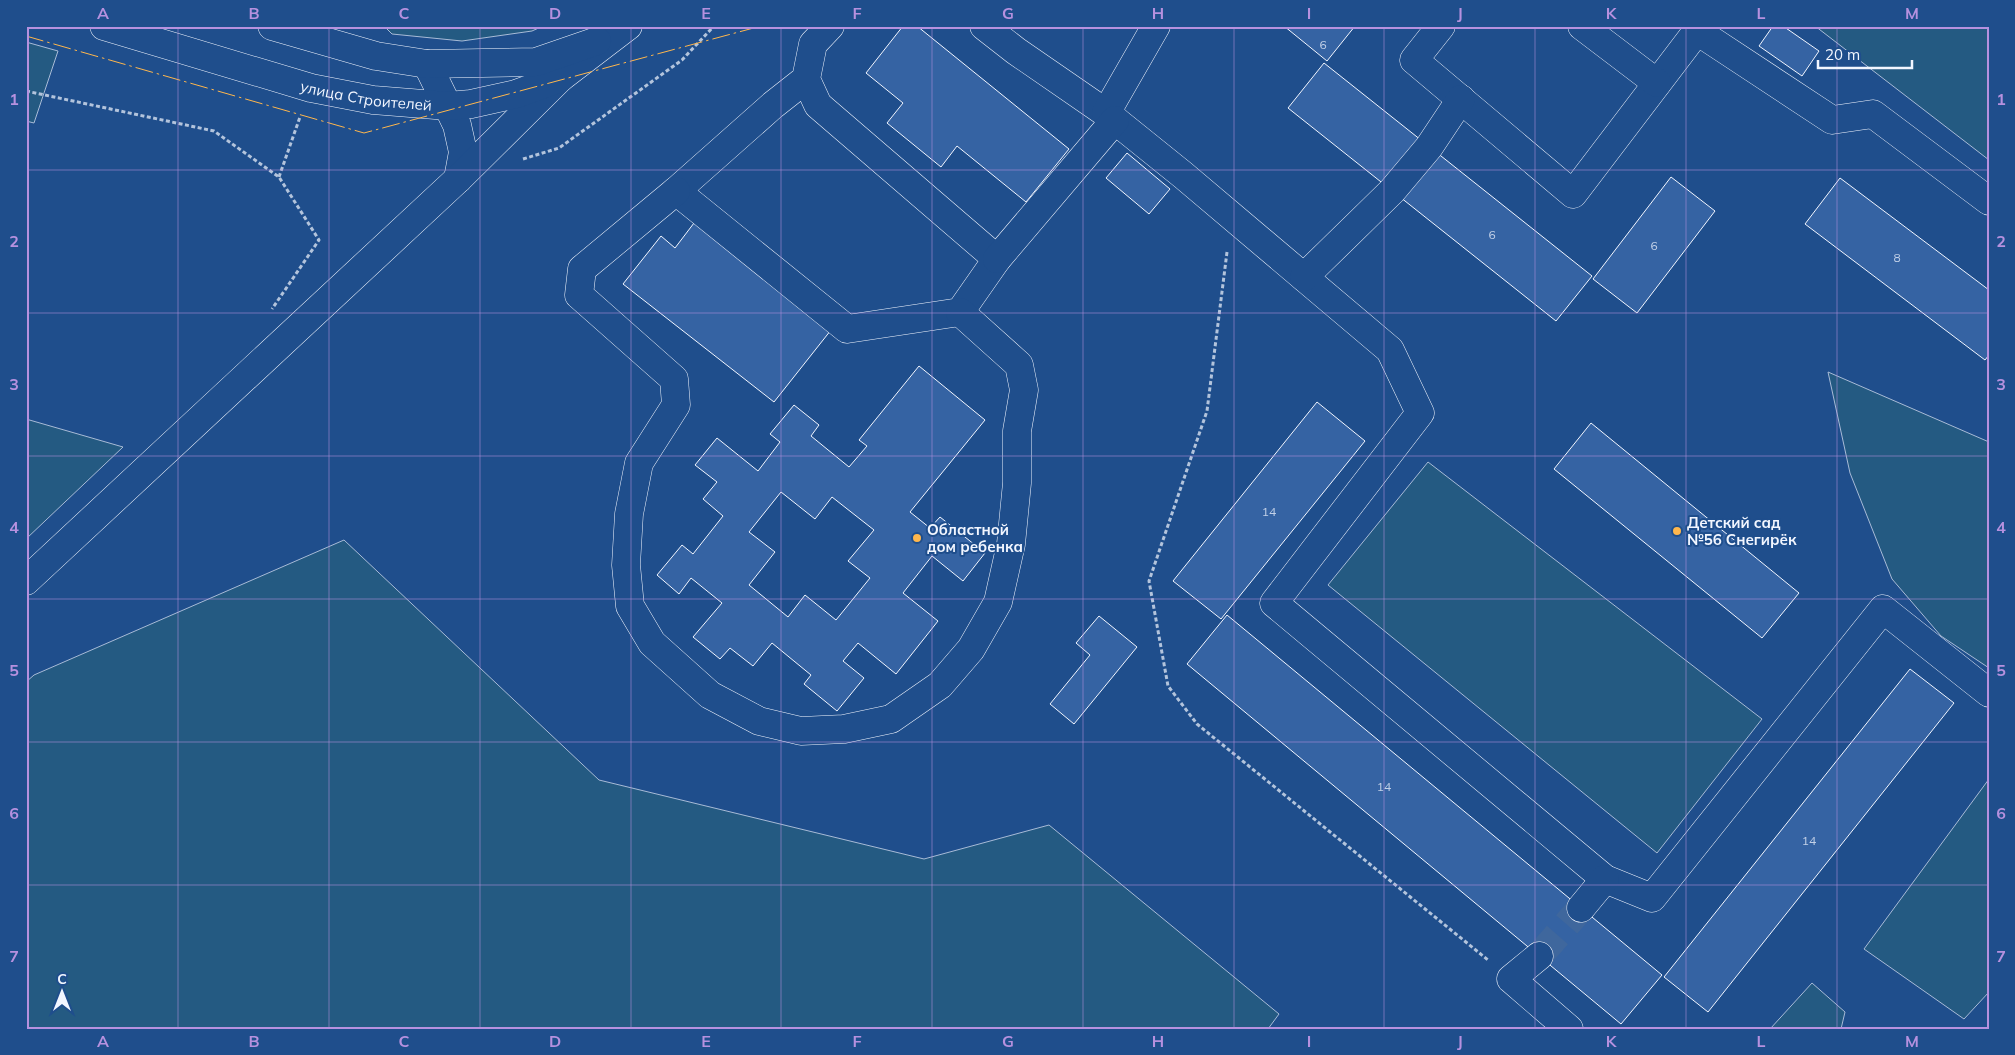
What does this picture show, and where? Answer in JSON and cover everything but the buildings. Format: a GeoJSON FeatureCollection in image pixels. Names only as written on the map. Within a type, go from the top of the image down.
{"type":"FeatureCollection","features":[{"type":"Feature","properties":{"kind":"main road","name":"улица Строителей"},"geometry":{"type":"LineString","coordinates":[[104,26],[311,88],[373,100],[448,106],[471,104],[516,94],[560,78],[624,29]]}},
{"type":"Feature","properties":{"kind":"main road","name":"улица Строителей"},"geometry":{"type":"LineString","coordinates":[[272,26],[376,56],[427,64],[536,62],[624,29]]}},
{"type":"Feature","properties":{"kind":"main road"},"geometry":{"type":"LineString","coordinates":[[830,26],[813,44],[806,79],[818,105],[997,259]]}},
{"type":"Feature","properties":{"kind":"main road"},"geometry":{"type":"LineString","coordinates":[[984,26],[1016,52],[1111,116],[1390,350],[1420,413],[1274,603],[1605,879],[1652,898],[1883,609],[1989,693]]}},
{"type":"Feature","properties":{"kind":"main road"},"geometry":{"type":"LineString","coordinates":[[676,191],[848,329],[960,312],[997,259],[1111,116],[1156,26]]}},
{"type":"Feature","properties":{"kind":"main road"},"geometry":{"type":"LineString","coordinates":[[1441,26],[1414,60],[1573,194],[1697,30],[1832,120],[1873,114],[1989,201]]}},
{"type":"Feature","properties":{"kind":"main road"},"geometry":{"type":"LineString","coordinates":[[1582,26],[1657,84]]}},
{"type":"Feature","properties":{"kind":"main road"},"geometry":{"type":"LineString","coordinates":[[427,64],[457,125],[463,152],[458,179]]}},
{"type":"Feature","properties":{"kind":"main road"},"geometry":{"type":"LineString","coordinates":[[26,581],[458,179],[560,78]]}},
{"type":"Feature","properties":{"kind":"main road"},"geometry":{"type":"LineString","coordinates":[[806,79],[582,269],[579,295],[674,379],[676,405],[639,463],[630,514],[626,565],[630,606],[652,643],[710,695],[759,721],[801,731],[844,729],[891,719],[940,685],[971,649],[998,602],[1011,544],[1017,483],[1017,431],[1024,390],[1019,365],[960,312]]}},
{"type":"Feature","properties":{"kind":"main road"},"geometry":{"type":"LineString","coordinates":[[1304,277],[1392,191],[1429,147],[1461,99]]}},
{"type":"Feature","properties":{"kind":"main road"},"geometry":{"type":"LineString","coordinates":[[1581,908],[1605,879]]}},
{"type":"Feature","properties":{"kind":"main road"},"geometry":{"type":"LineString","coordinates":[[1540,956],[1512,979],[1569,1029]]}},
{"type":"Feature","properties":{"kind":"path"},"geometry":{"type":"LineString","coordinates":[[522,159],[559,148],[682,60],[714,26]]}},
{"type":"Feature","properties":{"kind":"path"},"geometry":{"type":"LineString","coordinates":[[26,91],[214,131],[279,177],[319,240],[272,309],[302,324]]}},
{"type":"Feature","properties":{"kind":"path"},"geometry":{"type":"LineString","coordinates":[[1231,216],[1207,411],[1148,581],[1168,686],[1197,724],[1512,979]]}},
{"type":"Feature","properties":{"kind":"shaded area"},"geometry":{"type":"Polygon","coordinates":[[[384,26],[543,26],[532,31],[462,41],[392,34],[384,26]]]}},
{"type":"Feature","properties":{"kind":"shaded area"},"geometry":{"type":"Polygon","coordinates":[[[1815,26],[1989,26],[1989,160],[1815,26]]]}},
{"type":"Feature","properties":{"kind":"shaded area"},"geometry":{"type":"Polygon","coordinates":[[[26,42],[58,51],[34,123],[26,121],[26,42]]]}},
{"type":"Feature","properties":{"kind":"shaded area"},"geometry":{"type":"Polygon","coordinates":[[[1828,372],[1989,442],[1989,668],[1941,636],[1892,579],[1850,473],[1828,372]]]}},
{"type":"Feature","properties":{"kind":"shaded area"},"geometry":{"type":"Polygon","coordinates":[[[26,419],[123,447],[26,539],[26,419]]]}},
{"type":"Feature","properties":{"kind":"shaded area"},"geometry":{"type":"Polygon","coordinates":[[[1428,462],[1762,719],[1657,853],[1328,585],[1428,462]]]}},
{"type":"Feature","properties":{"kind":"shaded area"},"geometry":{"type":"Polygon","coordinates":[[[344,540],[599,780],[924,859],[1049,825],[1279,1014],[1268,1029],[26,1029],[26,682],[34,675],[344,540]]]}},
{"type":"Feature","properties":{"kind":"shaded area"},"geometry":{"type":"Polygon","coordinates":[[[1989,779],[1989,992],[1964,1019],[1864,949],[1989,779]]]}},
{"type":"Feature","properties":{"kind":"shaded area"},"geometry":{"type":"Polygon","coordinates":[[[1812,983],[1845,1012],[1841,1029],[1770,1029],[1812,983]]]}},
{"type":"Feature","properties":{"kind":"tunnel"},"geometry":{"type":"LineString","coordinates":[[1539,956],[1581,908]]}},
{"type":"Feature","properties":{"kind":"power"},"geometry":{"type":"LineString","coordinates":[[26,36],[364,133],[761,26]]}},
{"type":"Feature","properties":{"kind":"place","name":"Детский сад №56 Снегирёк"},"geometry":{"type":"Point","coordinates":[1677,531]}},
{"type":"Feature","properties":{"kind":"place","name":"Областной дом ребенка"},"geometry":{"type":"Point","coordinates":[917,538]}}]}
